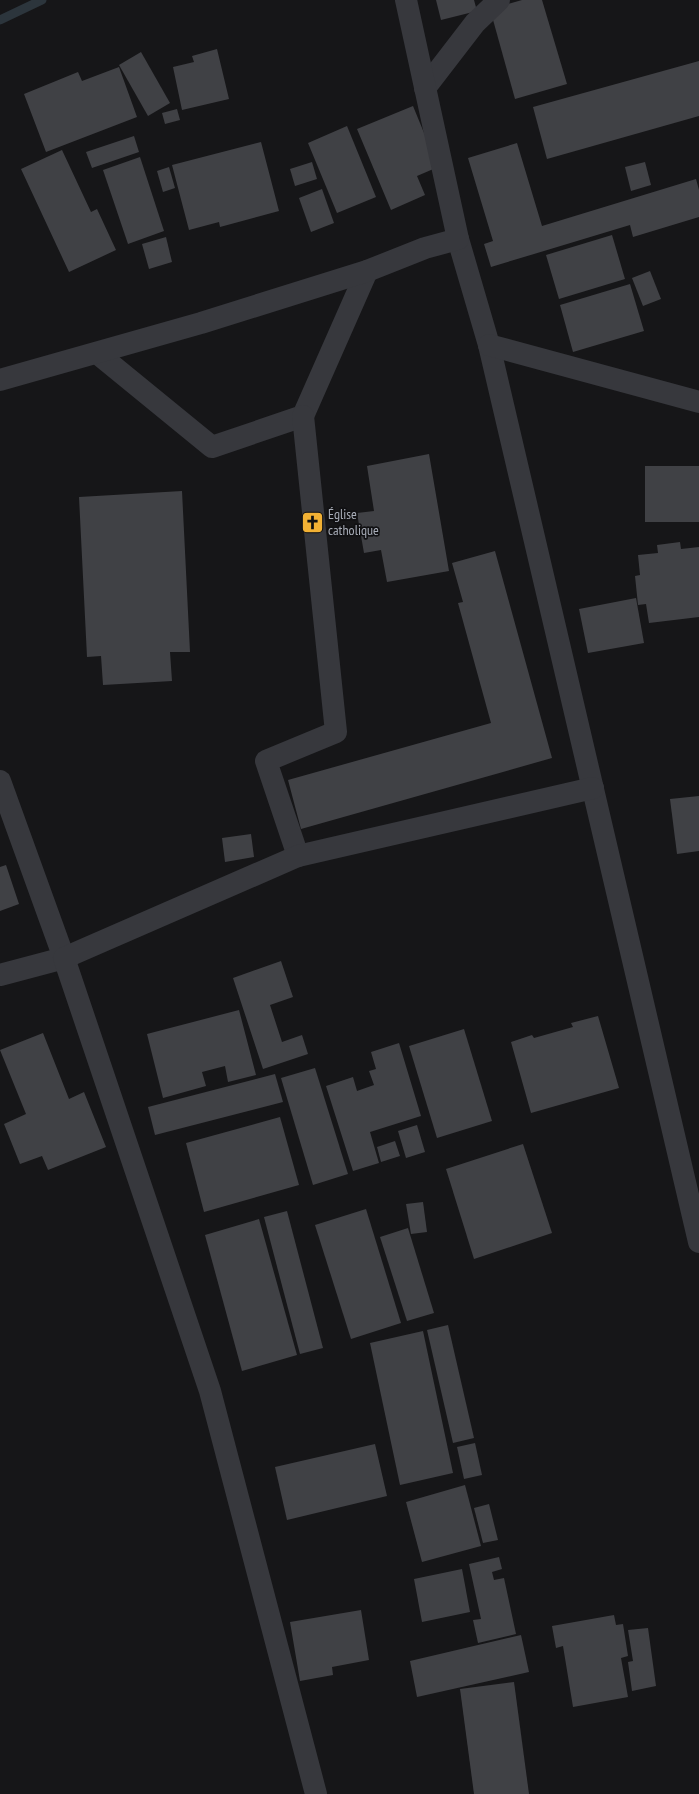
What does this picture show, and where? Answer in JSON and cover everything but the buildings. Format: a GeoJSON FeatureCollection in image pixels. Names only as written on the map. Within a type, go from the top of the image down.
{"type":"FeatureCollection","features":[{"type":"Feature","properties":{"kind":"street"},"geometry":{"type":"LineString","coordinates":[[406,0],[458,239],[489,345],[699,1242]]}},
{"type":"Feature","properties":{"kind":"street"},"geometry":{"type":"LineString","coordinates":[[425,88],[474,23],[499,0]]}},
{"type":"Feature","properties":{"kind":"street"},"geometry":{"type":"LineString","coordinates":[[0,380],[97,353],[367,271],[425,248],[458,239]]}},
{"type":"Feature","properties":{"kind":"street"},"geometry":{"type":"LineString","coordinates":[[298,856],[266,761],[336,732],[303,416],[367,271]]}},
{"type":"Feature","properties":{"kind":"street"},"geometry":{"type":"LineString","coordinates":[[489,345],[699,402]]}},
{"type":"Feature","properties":{"kind":"street"},"geometry":{"type":"LineString","coordinates":[[97,353],[212,447],[303,416]]}},
{"type":"Feature","properties":{"kind":"street"},"geometry":{"type":"LineString","coordinates":[[0,781],[64,958],[210,1391],[316,1794]]}},
{"type":"Feature","properties":{"kind":"street"},"geometry":{"type":"LineString","coordinates":[[0,975],[64,958],[298,856],[593,788]]}},
{"type":"Feature","properties":{"kind":"waterway"},"geometry":{"type":"LineString","coordinates":[[0,20],[42,0]]}},
{"type":"Feature","properties":{"kind":"place","name":"Église catholique"},"geometry":{"type":"Point","coordinates":[313,522]}}]}
